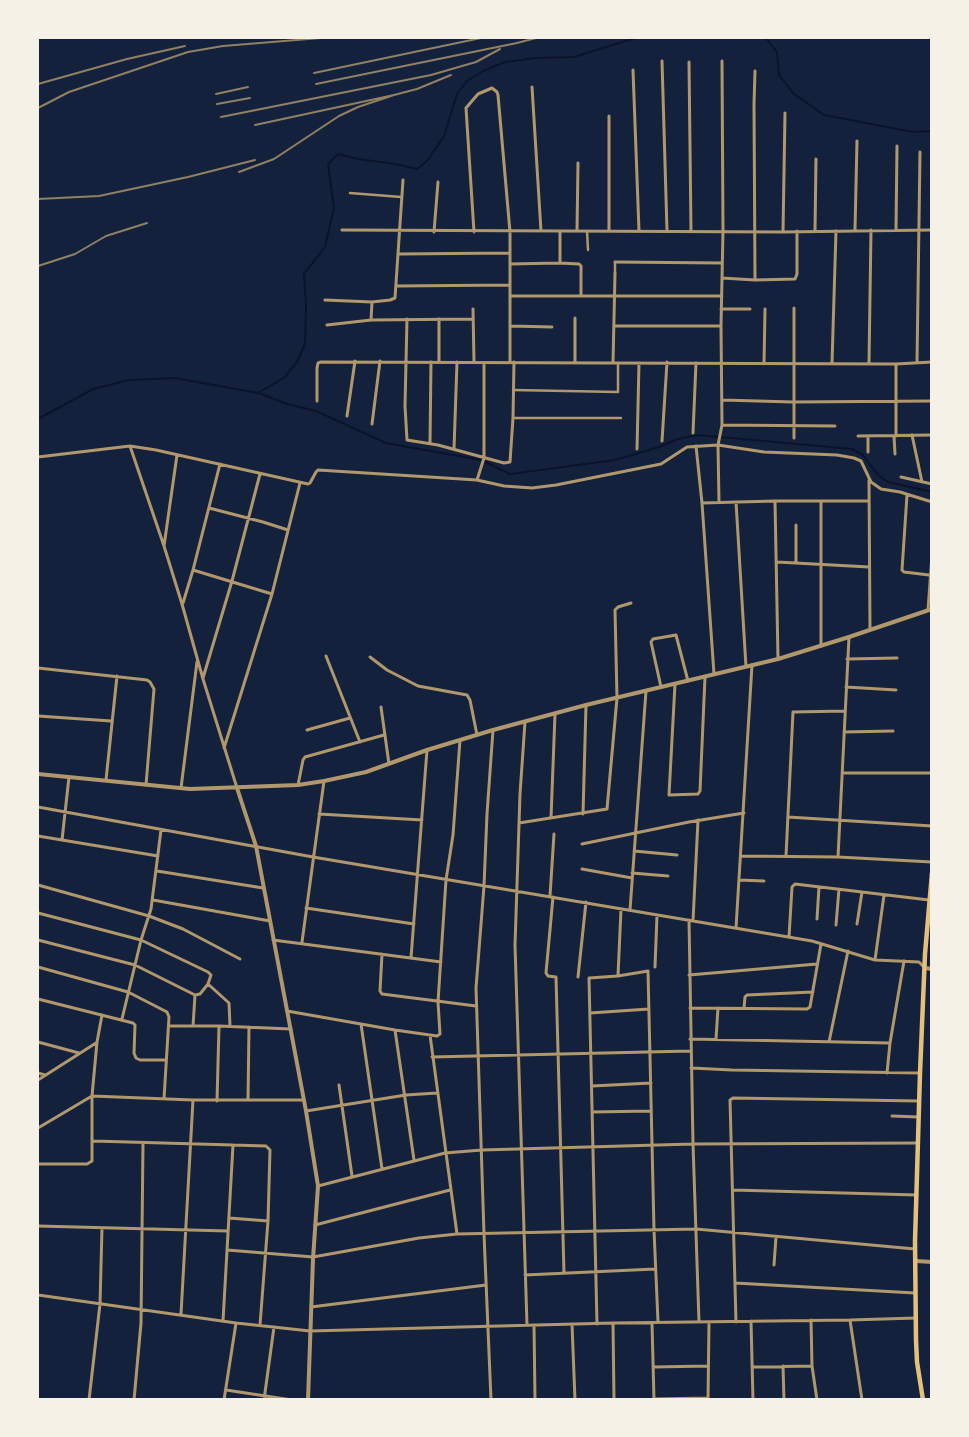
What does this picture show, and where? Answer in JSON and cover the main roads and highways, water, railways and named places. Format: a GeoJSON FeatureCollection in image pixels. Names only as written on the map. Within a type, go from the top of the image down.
{"type":"FeatureCollection","features":[{"type":"Feature","properties":{"kind":"main road"},"geometry":{"type":"LineString","coordinates":[[923,1400],[917,1362],[915,1293],[920,1073],[925,954],[932,873]]}},
{"type":"Feature","properties":{"kind":"waterway"},"geometry":{"type":"LineString","coordinates":[[38,419],[93,389],[129,380],[175,378],[258,393],[284,378],[297,362],[305,344],[306,306],[304,274],[325,247],[334,208],[328,164],[338,154],[417,169],[427,161],[444,136],[457,94],[467,81],[483,71],[505,62],[536,58],[574,57],[635,38]]}},
{"type":"Feature","properties":{"kind":"waterway"},"geometry":{"type":"LineString","coordinates":[[766,38],[777,52],[779,75],[794,94],[824,115],[913,132],[932,131]]}},
{"type":"Feature","properties":{"kind":"waterway"},"geometry":{"type":"LineString","coordinates":[[259,393],[287,404],[316,411],[386,443],[481,460],[510,474],[615,460],[659,447],[678,439],[698,435],[852,449],[863,455],[878,475],[888,482],[932,492]]}},
{"type":"Feature","properties":{"kind":"railway"},"geometry":{"type":"LineString","coordinates":[[38,108],[69,92],[188,52],[223,46],[321,38]]}},
{"type":"Feature","properties":{"kind":"railway"},"geometry":{"type":"LineString","coordinates":[[314,73],[481,38]]}},
{"type":"Feature","properties":{"kind":"railway"},"geometry":{"type":"LineString","coordinates":[[316,84],[536,38]]}},
{"type":"Feature","properties":{"kind":"railway"},"geometry":{"type":"LineString","coordinates":[[38,84],[127,59],[185,46]]}},
{"type":"Feature","properties":{"kind":"railway"},"geometry":{"type":"LineString","coordinates":[[221,117],[431,75],[476,62],[500,49]]}},
{"type":"Feature","properties":{"kind":"railway"},"geometry":{"type":"LineString","coordinates":[[394,95],[417,89],[451,75]]}},
{"type":"Feature","properties":{"kind":"railway"},"geometry":{"type":"LineString","coordinates":[[216,94],[248,87]]}},
{"type":"Feature","properties":{"kind":"railway"},"geometry":{"type":"LineString","coordinates":[[239,172],[274,159],[339,116],[358,107],[394,95],[255,125]]}},
{"type":"Feature","properties":{"kind":"railway"},"geometry":{"type":"LineString","coordinates":[[217,104],[250,98]]}},
{"type":"Feature","properties":{"kind":"railway"},"geometry":{"type":"LineString","coordinates":[[38,199],[99,196],[255,160]]}},
{"type":"Feature","properties":{"kind":"railway"},"geometry":{"type":"LineString","coordinates":[[38,266],[75,254],[106,236],[147,223]]}}]}
